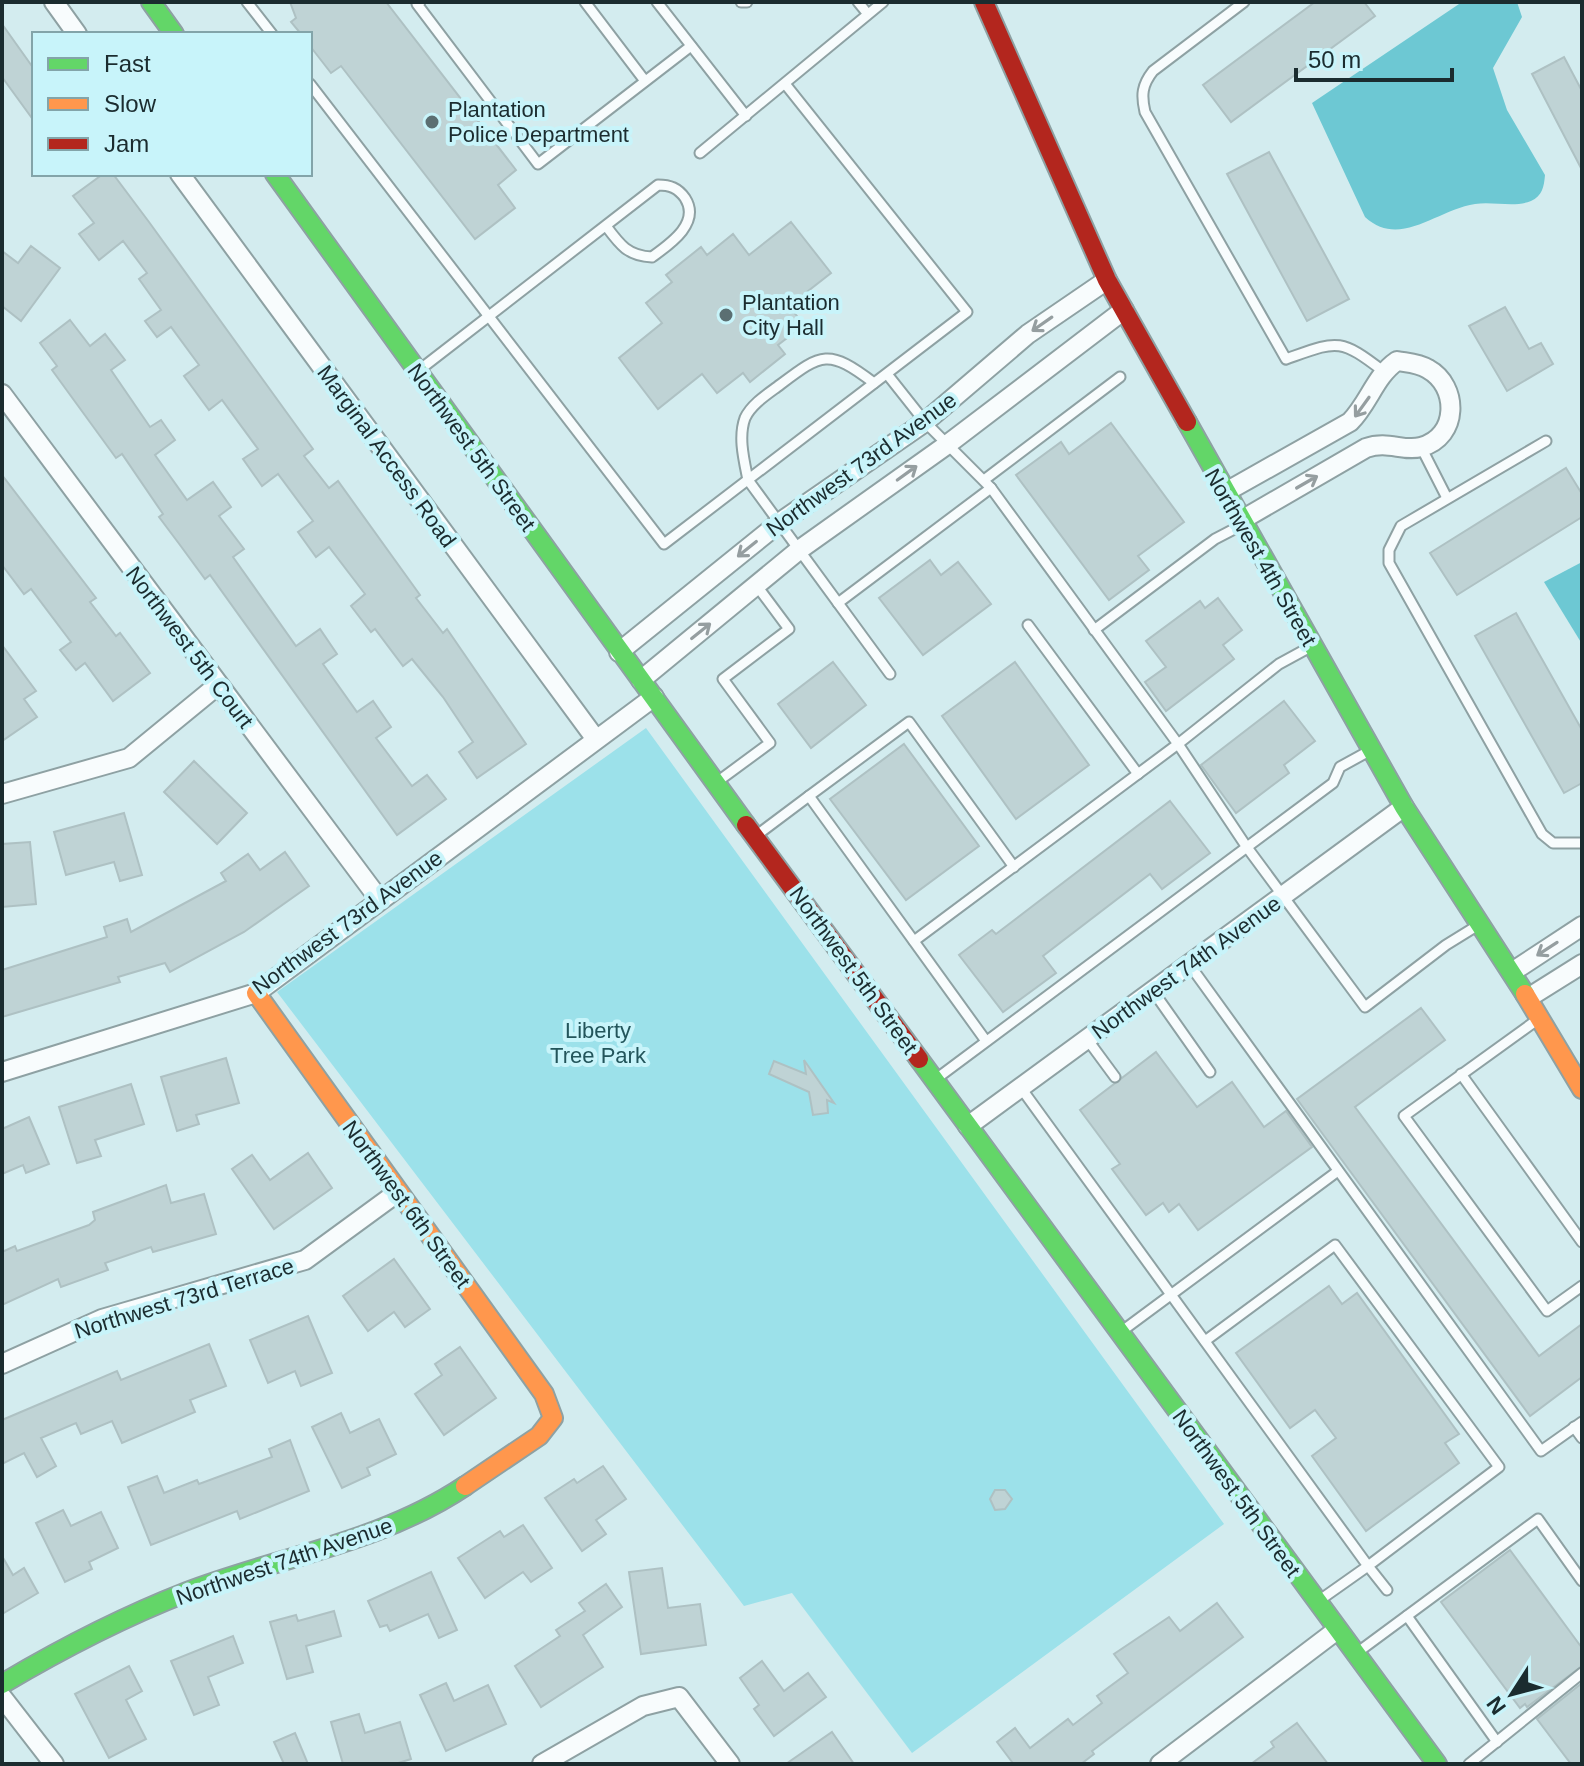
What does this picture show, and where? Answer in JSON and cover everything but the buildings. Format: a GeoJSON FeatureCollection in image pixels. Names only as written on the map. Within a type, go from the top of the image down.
{"type":"FeatureCollection","features":[{"type":"Feature","properties":{"kind":"street"},"geometry":{"type":"LineString","coordinates":[[54,2],[76,32]]}},
{"type":"Feature","properties":{"kind":"street"},"geometry":{"type":"LineString","coordinates":[[151,2],[173,32]]}},
{"type":"Feature","properties":{"kind":"street","name":"Northwest 4th Street"},"geometry":{"type":"LineString","coordinates":[[984,2],[1107,280],[1224,493],[1404,807],[1512,972],[1582,1089]]}},
{"type":"Feature","properties":{"kind":"street","name":"Marginal Access Road"},"geometry":{"type":"LineString","coordinates":[[181,176],[595,738]]}},
{"type":"Feature","properties":{"kind":"street","name":"Northwest 5th Street"},"geometry":{"type":"LineString","coordinates":[[276,176],[619,652],[1437,1764]]}},
{"type":"Feature","properties":{"kind":"street","name":"Northwest 73rd Avenue"},"geometry":{"type":"LineString","coordinates":[[619,652],[779,523],[925,422],[1028,334],[1107,280]]}},
{"type":"Feature","properties":{"kind":"street","name":"Northwest 73rd Avenue"},"geometry":{"type":"LineString","coordinates":[[641,680],[799,550],[948,444],[1124,310]]}},
{"type":"Feature","properties":{"kind":"street"},"geometry":{"type":"LineString","coordinates":[[1224,493],[1350,422],[1364,407],[1383,371],[1397,361],[1429,369],[1446,387],[1451,415],[1443,431],[1421,447],[1381,443],[1366,448],[1241,523]]}},
{"type":"Feature","properties":{"kind":"street","name":"Northwest 5th Court"},"geometry":{"type":"LineString","coordinates":[[2,394],[379,899]]}},
{"type":"Feature","properties":{"kind":"street"},"geometry":{"type":"LineString","coordinates":[[2,794],[129,758],[218,685]]}},
{"type":"Feature","properties":{"kind":"street","name":"Northwest 73rd Avenue"},"geometry":{"type":"LineString","coordinates":[[2,1072],[256,993],[654,697]]}},
{"type":"Feature","properties":{"kind":"street","name":"Northwest 74th Avenue"},"geometry":{"type":"LineString","coordinates":[[968,1126],[1404,807]]}},
{"type":"Feature","properties":{"kind":"street"},"geometry":{"type":"LineString","coordinates":[[1512,972],[1582,926]]}},
{"type":"Feature","properties":{"kind":"street"},"geometry":{"type":"LineString","coordinates":[[1528,998],[1582,964]]}},
{"type":"Feature","properties":{"kind":"street","name":"Northwest 6th Street"},"geometry":{"type":"LineString","coordinates":[[256,993],[544,1394],[553,1418]]}},
{"type":"Feature","properties":{"kind":"street","name":"Northwest 73rd Terrace"},"geometry":{"type":"LineString","coordinates":[[2,1364],[102,1319],[305,1260],[398,1192]]}},
{"type":"Feature","properties":{"kind":"street","name":"Northwest 74th Avenue"},"geometry":{"type":"LineString","coordinates":[[2,1684],[67,1646],[188,1592],[361,1539],[438,1504],[539,1436],[553,1418]]}},
{"type":"Feature","properties":{"kind":"street"},"geometry":{"type":"LineString","coordinates":[[1160,1764],[1337,1630]]}},
{"type":"Feature","properties":{"kind":"street"},"geometry":{"type":"LineString","coordinates":[[2,1697],[54,1764]]}},
{"type":"Feature","properties":{"kind":"street"},"geometry":{"type":"LineString","coordinates":[[542,1764],[643,1706],[679,1697],[730,1764]]}},
{"type":"Feature","properties":{"kind":"lane"},"geometry":{"type":"LineString","coordinates":[[247,2],[270,32]]}},
{"type":"Feature","properties":{"kind":"lane"},"geometry":{"type":"LineString","coordinates":[[420,2],[417,4],[538,164],[691,46]]}},
{"type":"Feature","properties":{"kind":"lane"},"geometry":{"type":"LineString","coordinates":[[585,2],[645,81]]}},
{"type":"Feature","properties":{"kind":"lane"},"geometry":{"type":"LineString","coordinates":[[657,2],[746,116]]}},
{"type":"Feature","properties":{"kind":"lane"},"geometry":{"type":"LineString","coordinates":[[858,2],[867,13]]}},
{"type":"Feature","properties":{"kind":"lane"},"geometry":{"type":"LineString","coordinates":[[700,153],[883,2]]}},
{"type":"Feature","properties":{"kind":"lane"},"geometry":{"type":"LineString","coordinates":[[1244,2],[1153,71],[1144,83],[1142,99],[1145,112],[1286,359],[1331,344],[1348,345],[1383,371]]}},
{"type":"Feature","properties":{"kind":"lane"},"geometry":{"type":"LineString","coordinates":[[312,87],[664,544],[967,312],[786,85]]}},
{"type":"Feature","properties":{"kind":"lane"},"geometry":{"type":"LineString","coordinates":[[418,371],[658,185],[671,185],[684,195],[690,208],[687,224],[678,238],[652,257],[637,257],[622,247],[606,226]]}},
{"type":"Feature","properties":{"kind":"lane"},"geometry":{"type":"LineString","coordinates":[[874,383],[835,359],[815,358],[759,400],[746,416],[742,442],[748,480],[890,674]]}},
{"type":"Feature","properties":{"kind":"lane"},"geometry":{"type":"LineString","coordinates":[[887,374],[925,422],[988,484],[1178,744],[1282,896],[1365,1007],[1446,945],[1480,924]]}},
{"type":"Feature","properties":{"kind":"lane"},"geometry":{"type":"LineString","coordinates":[[838,603],[1120,377]]}},
{"type":"Feature","properties":{"kind":"lane"},"geometry":{"type":"LineString","coordinates":[[1546,441],[1401,526],[1389,550],[1389,563],[1542,834],[1553,843],[1582,843]]}},
{"type":"Feature","properties":{"kind":"lane"},"geometry":{"type":"LineString","coordinates":[[1421,447],[1447,498]]}},
{"type":"Feature","properties":{"kind":"lane"},"geometry":{"type":"LineString","coordinates":[[1094,630],[1241,523]]}},
{"type":"Feature","properties":{"kind":"lane"},"geometry":{"type":"LineString","coordinates":[[717,782],[770,743],[723,679],[789,629],[757,586]]}},
{"type":"Feature","properties":{"kind":"lane"},"geometry":{"type":"LineString","coordinates":[[1028,625],[1138,774]]}},
{"type":"Feature","properties":{"kind":"lane"},"geometry":{"type":"LineString","coordinates":[[914,941],[1178,744],[1279,664],[1312,646]]}},
{"type":"Feature","properties":{"kind":"lane"},"geometry":{"type":"LineString","coordinates":[[755,835],[909,722],[1014,867]]}},
{"type":"Feature","properties":{"kind":"lane"},"geometry":{"type":"LineString","coordinates":[[934,1080],[1333,783],[1340,767],[1371,750]]}},
{"type":"Feature","properties":{"kind":"lane"},"geometry":{"type":"LineString","coordinates":[[809,796],[986,1041]]}},
{"type":"Feature","properties":{"kind":"lane"},"geometry":{"type":"LineString","coordinates":[[1189,964],[1541,1451],[1578,1425],[1582,1438]]}},
{"type":"Feature","properties":{"kind":"lane"},"geometry":{"type":"LineString","coordinates":[[1153,991],[1210,1072]]}},
{"type":"Feature","properties":{"kind":"lane"},"geometry":{"type":"LineString","coordinates":[[1540,1018],[1404,1116],[1547,1311],[1582,1286]]}},
{"type":"Feature","properties":{"kind":"lane"},"geometry":{"type":"LineString","coordinates":[[1087,1039],[1115,1077]]}},
{"type":"Feature","properties":{"kind":"lane"},"geometry":{"type":"LineString","coordinates":[[1461,1074],[1582,1242]]}},
{"type":"Feature","properties":{"kind":"lane"},"geometry":{"type":"LineString","coordinates":[[1021,1088],[1387,1590]]}},
{"type":"Feature","properties":{"kind":"lane"},"geometry":{"type":"LineString","coordinates":[[1120,1333],[1338,1171]]}},
{"type":"Feature","properties":{"kind":"lane"},"geometry":{"type":"LineString","coordinates":[[1205,1341],[1335,1245],[1499,1467],[1317,1602]]}},
{"type":"Feature","properties":{"kind":"lane"},"geometry":{"type":"LineString","coordinates":[[1355,1654],[1538,1519],[1582,1581]]}},
{"type":"Feature","properties":{"kind":"lane"},"geometry":{"type":"LineString","coordinates":[[1407,1616],[1497,1742]]}},
{"type":"Feature","properties":{"kind":"lane"},"geometry":{"type":"LineString","coordinates":[[1469,1764],[1582,1673]]}},
{"type":"Feature","properties":{"kind":"green space","name":"Liberty Tree Park"},"geometry":{"type":"Polygon","coordinates":[[[646,728],[1224,1524],[912,1753],[792,1593],[744,1606],[277,992],[646,728]]]}},
{"type":"Feature","properties":{"kind":"shaded area"},"geometry":{"type":"Polygon","coordinates":[[[1462,2],[1517,2],[1522,17],[1493,68],[1507,110],[1545,175],[1542,191],[1535,199],[1524,203],[1475,204],[1405,229],[1378,226],[1365,217],[1312,103],[1462,2]]]}},
{"type":"Feature","properties":{"kind":"shaded area"},"geometry":{"type":"Polygon","coordinates":[[[1582,562],[1582,644],[1544,582],[1582,562]]]}},
{"type":"Feature","properties":{"kind":"traffic: fast"},"geometry":{"type":"LineString","coordinates":[[151,2],[173,32]]}},
{"type":"Feature","properties":{"kind":"traffic: fast"},"geometry":{"type":"LineString","coordinates":[[276,176],[746,825]]}},
{"type":"Feature","properties":{"kind":"traffic: fast"},"geometry":{"type":"LineString","coordinates":[[1187,422],[1404,807],[1525,994]]}},
{"type":"Feature","properties":{"kind":"traffic: fast"},"geometry":{"type":"LineString","coordinates":[[919,1059],[1437,1764]]}},
{"type":"Feature","properties":{"kind":"traffic: fast"},"geometry":{"type":"LineString","coordinates":[[2,1684],[93,1634],[163,1602],[222,1579],[399,1522],[465,1486]]}},
{"type":"Feature","properties":{"kind":"traffic: slow"},"geometry":{"type":"LineString","coordinates":[[256,993],[544,1394],[553,1418],[539,1436],[465,1486]]}},
{"type":"Feature","properties":{"kind":"traffic: slow"},"geometry":{"type":"LineString","coordinates":[[1525,994],[1582,1089]]}},
{"type":"Feature","properties":{"kind":"traffic: jam"},"geometry":{"type":"LineString","coordinates":[[984,2],[1107,280],[1187,422]]}},
{"type":"Feature","properties":{"kind":"traffic: jam"},"geometry":{"type":"LineString","coordinates":[[746,825],[919,1059]]}},
{"type":"Feature","properties":{"kind":"place","name":"Plantation Police Department"},"geometry":{"type":"Point","coordinates":[432,122]}},
{"type":"Feature","properties":{"kind":"place","name":"Plantation City Hall"},"geometry":{"type":"Point","coordinates":[726,315]}}]}
